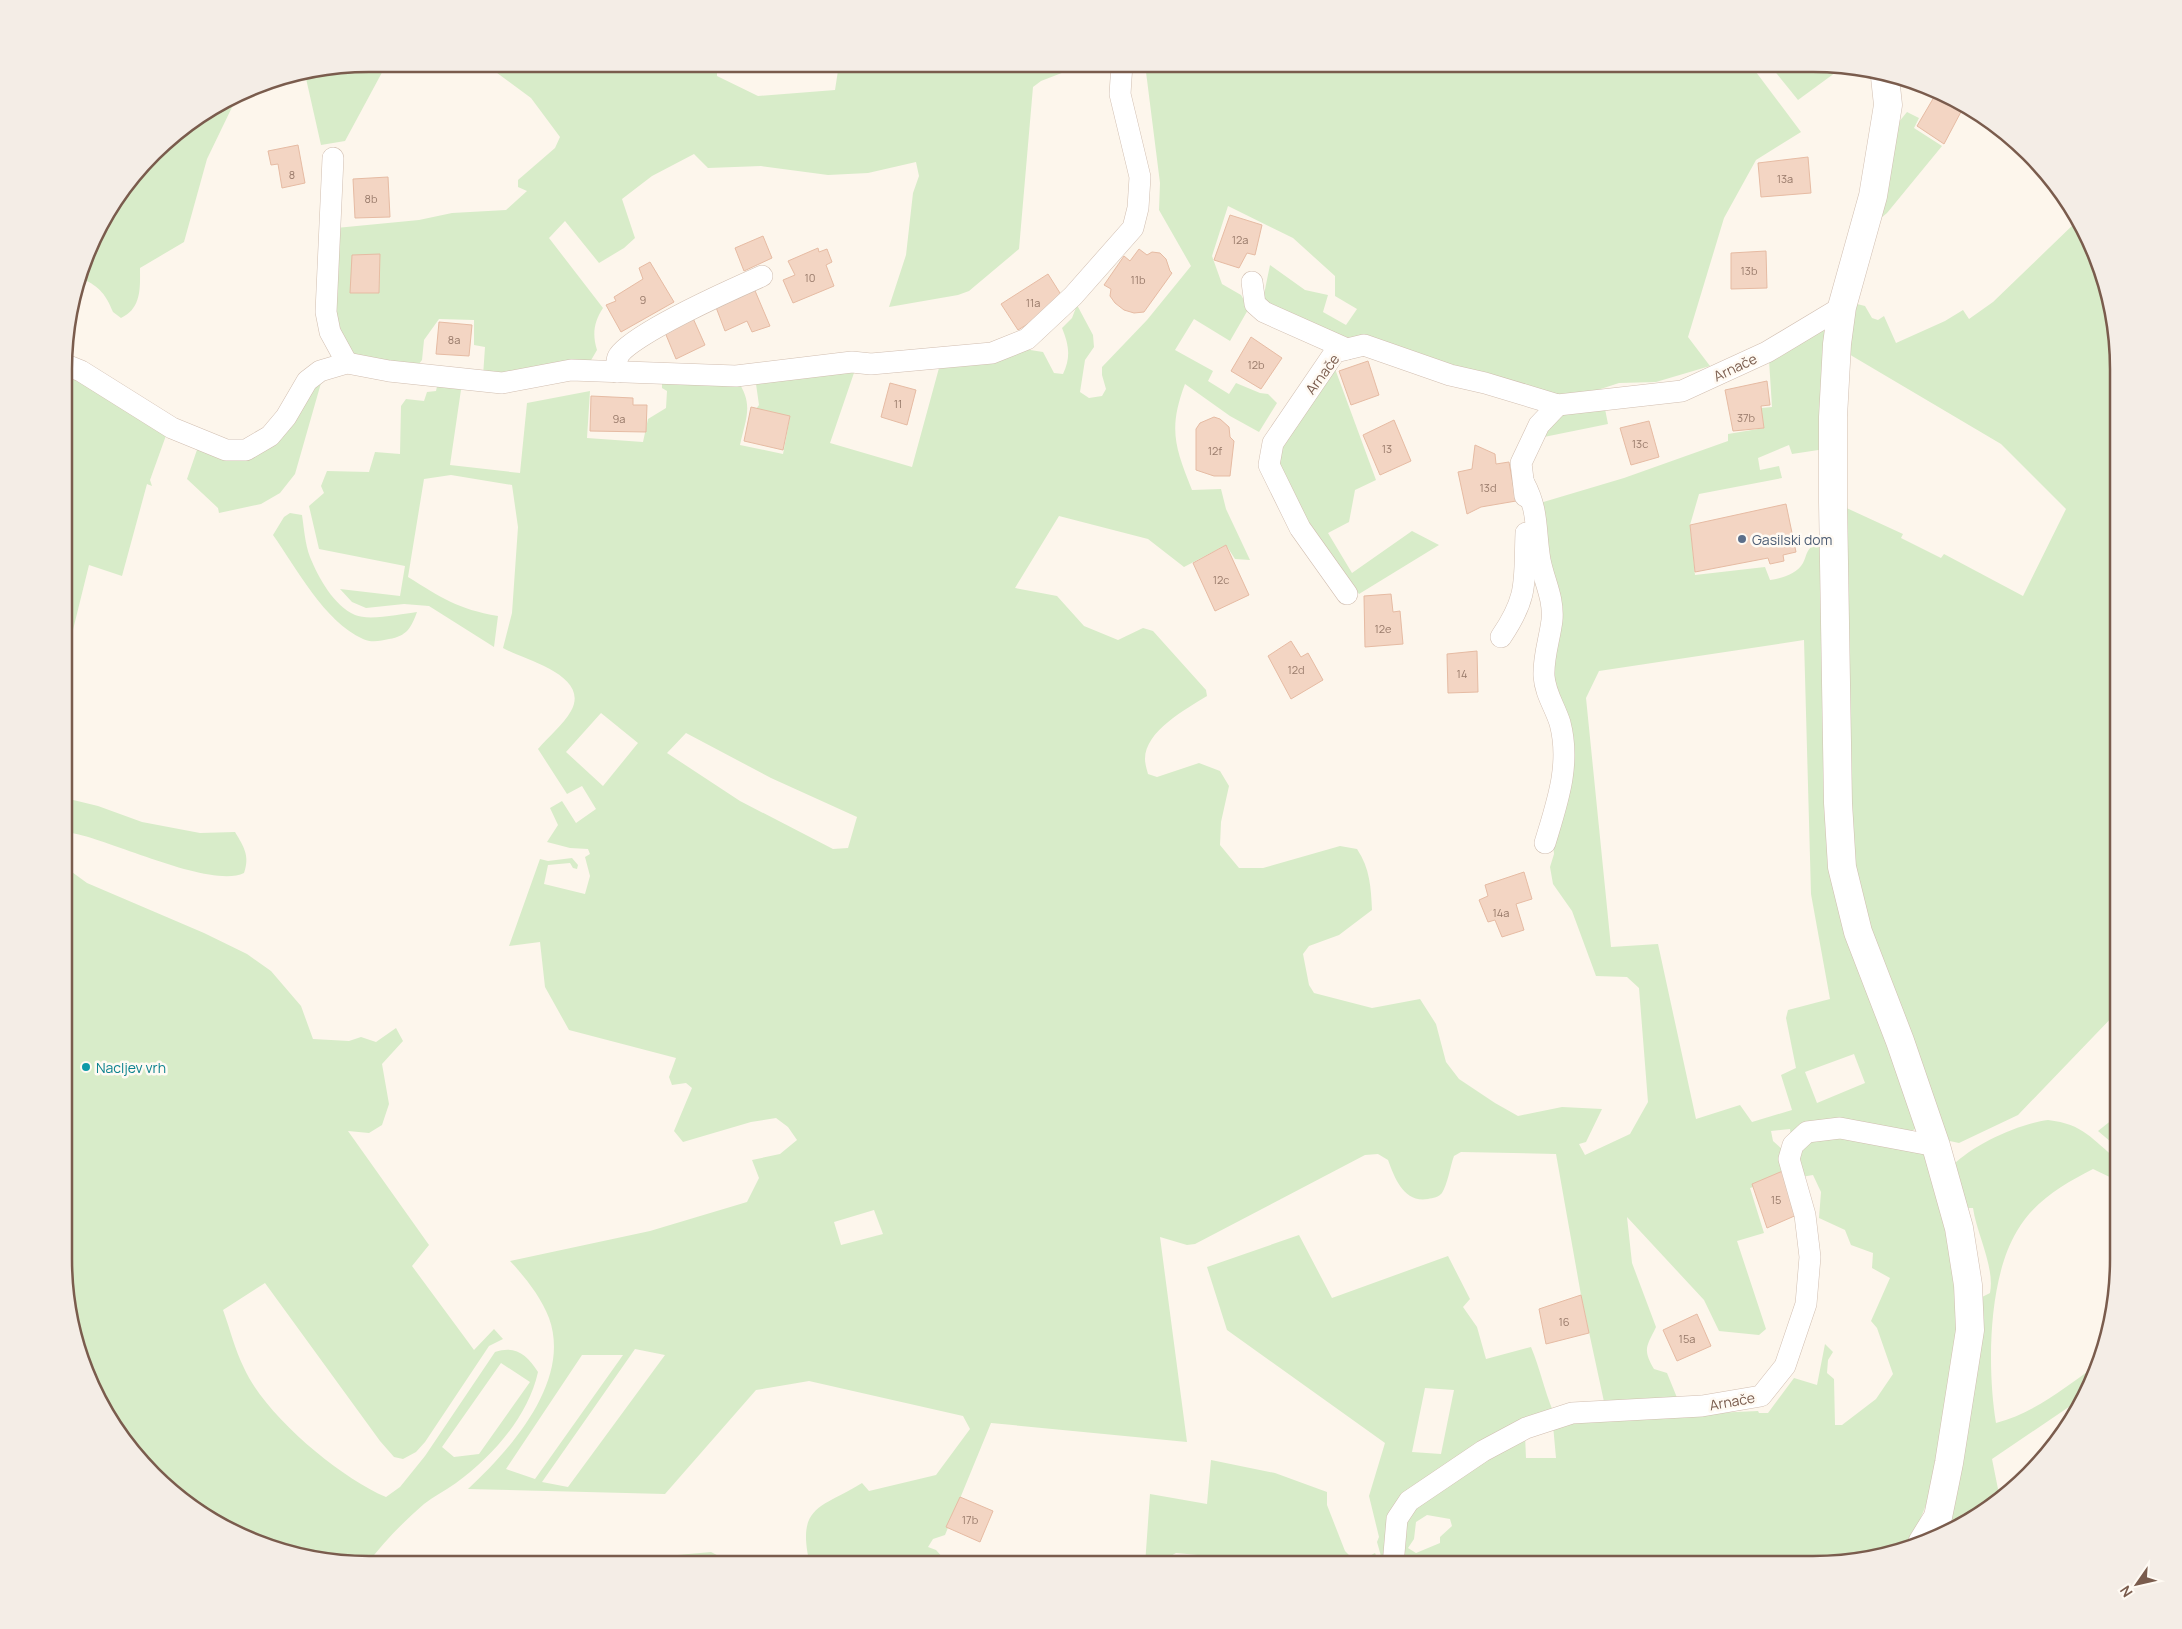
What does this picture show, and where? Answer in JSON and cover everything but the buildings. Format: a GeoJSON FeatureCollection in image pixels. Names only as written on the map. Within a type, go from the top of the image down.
{"type":"FeatureCollection","features":[{"type":"Feature","properties":{"kind":"street"},"geometry":{"type":"LineString","coordinates":[[73,368],[172,428],[226,450],[246,450],[270,436],[286,417],[307,381],[320,371],[347,363],[389,371],[502,384],[571,370],[736,376],[852,362],[871,364],[925,361],[992,353],[1027,339],[1073,296],[1133,228],[1138,208],[1140,177],[1120,94],[1121,73]]}},
{"type":"Feature","properties":{"kind":"street"},"geometry":{"type":"LineString","coordinates":[[1886,82],[1888,105],[1872,196],[1842,308],[1837,344],[1833,502],[1838,793],[1842,867],[1858,932],[1900,1041],[1936,1146],[1959,1228],[1968,1285],[1970,1330],[1949,1463],[1938,1517],[1928,1533]]}},
{"type":"Feature","properties":{"kind":"street"},"geometry":{"type":"LineString","coordinates":[[333,158],[326,312],[330,332],[347,363]]}},
{"type":"Feature","properties":{"kind":"street"},"geometry":{"type":"LineString","coordinates":[[617,372],[618,357],[630,343],[700,304],[762,276]]}},
{"type":"Feature","properties":{"kind":"street"},"geometry":{"type":"LineString","coordinates":[[1252,282],[1255,304],[1264,312],[1347,349]]}},
{"type":"Feature","properties":{"kind":"street","name":"Arnače"},"geometry":{"type":"LineString","coordinates":[[1347,594],[1300,528],[1269,465],[1273,443],[1335,352],[1364,344],[1450,375],[1485,382],[1558,405],[1682,391],[1767,352],[1842,308]]}},
{"type":"Feature","properties":{"kind":"street"},"geometry":{"type":"LineString","coordinates":[[1501,637],[1515,616],[1525,586],[1526,506],[1521,463],[1538,425],[1558,405]]}},
{"type":"Feature","properties":{"kind":"street"},"geometry":{"type":"LineString","coordinates":[[1524,483],[1537,516],[1540,562],[1552,599],[1552,618],[1544,676],[1547,692],[1560,722],[1564,754],[1564,771],[1546,843]]}},
{"type":"Feature","properties":{"kind":"street","name":"Arnače"},"geometry":{"type":"LineString","coordinates":[[1394,1556],[1397,1519],[1409,1501],[1437,1480],[1483,1451],[1526,1428],[1572,1414],[1702,1406],[1761,1396],[1785,1366],[1806,1304],[1810,1257],[1805,1215],[1789,1159],[1793,1145],[1807,1132],[1840,1128],[1936,1146]]}},
{"type":"Feature","properties":{"kind":"green space"},"geometry":{"type":"Polygon","coordinates":[[[350,73],[382,73],[345,141],[321,145],[306,79],[350,73]]]}},
{"type":"Feature","properties":{"kind":"green space"},"geometry":{"type":"Polygon","coordinates":[[[497,73],[717,73],[717,76],[758,96],[835,90],[838,73],[1062,73],[1041,81],[1033,87],[1019,249],[969,291],[958,295],[889,307],[906,255],[913,193],[919,176],[916,162],[868,173],[828,175],[761,166],[708,168],[694,154],[652,176],[622,199],[635,238],[624,248],[599,263],[565,221],[549,238],[603,308],[595,328],[597,350],[590,362],[483,376],[485,347],[474,345],[474,320],[439,319],[424,340],[422,360],[415,369],[355,354],[343,343],[331,301],[336,228],[419,220],[452,213],[506,210],[527,191],[518,187],[518,180],[555,148],[560,137],[531,98],[497,73]]]}},
{"type":"Feature","properties":{"kind":"green space"},"geometry":{"type":"Polygon","coordinates":[[[1146,73],[1757,73],[1801,132],[1756,160],[1724,218],[1688,337],[1710,366],[1656,382],[1619,383],[1567,400],[1343,336],[1262,304],[1270,265],[1305,290],[1328,295],[1323,312],[1346,325],[1357,309],[1335,296],[1335,276],[1293,238],[1228,206],[1212,256],[1222,284],[1241,295],[1249,308],[1230,341],[1194,319],[1175,350],[1213,371],[1208,381],[1229,394],[1236,383],[1260,393],[1268,394],[1277,403],[1259,432],[1230,416],[1185,384],[1175,426],[1181,462],[1192,490],[1221,489],[1226,509],[1250,560],[1235,559],[1226,545],[1184,567],[1148,539],[1059,516],[1015,588],[1057,596],[1084,626],[1118,640],[1143,628],[1153,631],[1206,690],[1207,696],[1178,714],[1159,730],[1147,749],[1146,765],[1148,774],[1157,777],[1199,763],[1220,771],[1229,786],[1221,822],[1220,845],[1239,868],[1263,868],[1340,846],[1357,849],[1367,871],[1372,910],[1339,935],[1309,946],[1303,954],[1309,985],[1314,993],[1372,1008],[1420,999],[1436,1024],[1446,1062],[1459,1079],[1495,1103],[1518,1116],[1562,1107],[1602,1109],[1586,1142],[1579,1144],[1585,1155],[1630,1134],[1648,1102],[1639,988],[1627,977],[1596,976],[1572,911],[1553,884],[1550,867],[1554,854],[1553,842],[1565,789],[1549,676],[1550,573],[1540,503],[1624,478],[1728,441],[1728,434],[1764,428],[1761,408],[1772,407],[1769,360],[1825,324],[1829,331],[1825,449],[1792,454],[1789,445],[1758,458],[1760,470],[1779,466],[1782,478],[1699,494],[1690,525],[1695,575],[1765,567],[1770,580],[1775,579],[1789,575],[1797,570],[1813,545],[1825,545],[1831,798],[1882,1023],[1917,1128],[1906,1134],[1791,1137],[1790,1129],[1771,1131],[1773,1141],[1784,1151],[1785,1177],[1750,1188],[1764,1233],[1737,1241],[1766,1329],[1759,1335],[1719,1331],[1704,1300],[1627,1217],[1632,1263],[1656,1327],[1648,1343],[1648,1357],[1654,1369],[1667,1373],[1680,1405],[1606,1411],[1581,1295],[1556,1154],[1461,1152],[1454,1156],[1442,1193],[1434,1198],[1420,1199],[1413,1197],[1402,1188],[1397,1182],[1388,1160],[1378,1154],[1365,1155],[1195,1244],[1187,1245],[1160,1237],[1187,1442],[991,1423],[945,1535],[933,1539],[928,1547],[936,1550],[941,1556],[808,1556],[806,1531],[809,1520],[815,1511],[862,1483],[869,1491],[936,1475],[970,1429],[963,1416],[809,1381],[756,1390],[665,1494],[468,1489],[502,1455],[518,1434],[545,1390],[552,1366],[554,1342],[549,1318],[542,1302],[510,1261],[650,1231],[747,1202],[759,1178],[752,1160],[780,1154],[797,1140],[788,1127],[776,1118],[751,1122],[683,1142],[674,1131],[692,1088],[686,1083],[672,1085],[669,1077],[676,1058],[569,1030],[545,987],[540,942],[509,946],[540,859],[548,861],[572,858],[578,865],[577,869],[573,868],[570,863],[548,865],[544,884],[585,894],[590,876],[585,857],[590,854],[588,849],[570,848],[547,842],[558,825],[550,808],[562,801],[576,823],[596,809],[582,786],[567,794],[538,749],[560,726],[571,711],[575,698],[572,688],[564,678],[552,670],[503,648],[512,613],[518,527],[512,485],[451,475],[424,479],[408,577],[450,602],[471,610],[498,616],[494,647],[429,606],[404,604],[366,608],[352,602],[340,589],[400,596],[405,566],[319,549],[309,506],[324,493],[321,486],[327,471],[369,472],[375,452],[400,454],[401,406],[406,399],[424,401],[427,392],[436,391],[438,382],[462,383],[450,465],[520,473],[527,403],[590,391],[587,438],[643,442],[648,419],[666,408],[667,391],[662,388],[662,380],[737,380],[747,404],[746,419],[740,445],[783,454],[790,417],[756,409],[759,405],[756,384],[856,367],[830,443],[912,467],[939,368],[1024,349],[1043,352],[1054,373],[1063,374],[1068,351],[1062,328],[1072,318],[1077,305],[1093,335],[1094,347],[1085,360],[1080,392],[1089,398],[1102,396],[1106,389],[1102,367],[1147,320],[1191,266],[1159,210],[1160,183],[1146,73]],[[1804,640],[1599,671],[1586,698],[1611,947],[1658,944],[1696,1119],[1740,1105],[1752,1122],[1792,1110],[1781,1075],[1796,1068],[1786,1018],[1788,1010],[1830,999],[1811,894],[1804,640]],[[601,713],[566,752],[603,786],[638,743],[601,713]],[[686,733],[667,753],[740,801],[833,849],[848,848],[857,817],[771,778],[686,733]],[[1854,1054],[1805,1072],[1817,1103],[1865,1083],[1854,1054]],[[874,1210],[834,1222],[841,1245],[883,1234],[874,1210]],[[635,1349],[542,1482],[568,1487],[665,1355],[635,1349]],[[582,1355],[506,1469],[535,1479],[623,1355],[582,1355]]]}},
{"type":"Feature","properties":{"kind":"green space"},"geometry":{"type":"Polygon","coordinates":[[[1776,73],[1834,73],[1798,100],[1776,73]]]}},
{"type":"Feature","properties":{"kind":"green space"},"geometry":{"type":"Polygon","coordinates":[[[233,106],[207,159],[184,242],[140,268],[140,290],[133,309],[121,318],[113,312],[102,292],[86,281],[95,256],[112,221],[134,189],[159,159],[174,146],[204,123],[233,106]]]}},
{"type":"Feature","properties":{"kind":"green space"},"geometry":{"type":"Polygon","coordinates":[[[1907,112],[1919,118],[1914,128],[1942,146],[1887,213],[1876,222],[1894,128],[1907,112]]]}},
{"type":"Feature","properties":{"kind":"green space"},"geometry":{"type":"Polygon","coordinates":[[[2072,225],[2094,274],[2104,311],[2110,369],[2110,1019],[2018,1115],[1959,1143],[1945,1140],[1854,880],[1840,505],[1903,534],[1901,538],[1941,558],[1944,554],[2023,596],[2066,509],[2001,444],[1842,350],[1857,304],[1865,306],[1872,318],[1878,320],[1884,316],[1896,343],[1945,321],[1963,310],[1969,319],[1993,302],[2072,225]]]}},
{"type":"Feature","properties":{"kind":"green space"},"geometry":{"type":"Polygon","coordinates":[[[1334,366],[1376,480],[1355,490],[1349,522],[1328,533],[1352,573],[1412,531],[1439,545],[1359,594],[1325,554],[1276,464],[1282,449],[1334,366]]]}},
{"type":"Feature","properties":{"kind":"green space"},"geometry":{"type":"Polygon","coordinates":[[[323,376],[295,474],[280,493],[261,504],[219,513],[218,508],[187,479],[199,444],[247,454],[323,376]]]}},
{"type":"Feature","properties":{"kind":"green space"},"geometry":{"type":"Polygon","coordinates":[[[73,377],[168,430],[150,480],[152,486],[147,484],[122,576],[89,565],[73,630],[73,377]]]}},
{"type":"Feature","properties":{"kind":"green space"},"geometry":{"type":"Polygon","coordinates":[[[1605,409],[1608,424],[1539,438],[1563,413],[1605,409]]]}},
{"type":"Feature","properties":{"kind":"green space"},"geometry":{"type":"Polygon","coordinates":[[[290,513],[302,515],[310,557],[322,582],[340,605],[347,611],[361,617],[417,612],[408,630],[395,638],[369,641],[349,631],[336,620],[312,593],[273,535],[284,517],[290,513]]]}},
{"type":"Feature","properties":{"kind":"green space"},"geometry":{"type":"Polygon","coordinates":[[[73,800],[98,806],[142,822],[200,833],[235,832],[245,852],[246,867],[244,873],[229,876],[209,874],[160,862],[73,833],[73,800]]]}},
{"type":"Feature","properties":{"kind":"green space"},"geometry":{"type":"Polygon","coordinates":[[[73,873],[87,883],[204,933],[247,954],[271,971],[301,1006],[313,1039],[349,1041],[361,1037],[376,1042],[396,1028],[403,1041],[382,1064],[389,1104],[382,1125],[369,1133],[348,1131],[429,1245],[412,1266],[474,1350],[494,1329],[503,1339],[489,1346],[425,1442],[416,1452],[403,1459],[394,1457],[380,1441],[265,1283],[223,1310],[244,1368],[268,1405],[305,1443],[326,1460],[367,1488],[386,1497],[400,1487],[425,1456],[495,1352],[509,1350],[520,1353],[530,1361],[538,1372],[526,1405],[507,1435],[483,1461],[452,1486],[428,1501],[386,1541],[374,1556],[331,1554],[311,1551],[274,1541],[221,1517],[189,1495],[159,1470],[123,1425],[103,1391],[88,1355],[83,1337],[78,1318],[73,1279],[73,873]],[[501,1363],[442,1447],[454,1457],[479,1454],[530,1382],[501,1363]]]}},
{"type":"Feature","properties":{"kind":"green space"},"geometry":{"type":"Polygon","coordinates":[[[2048,1120],[2060,1122],[2079,1129],[2093,1139],[2110,1153],[2110,1177],[2093,1169],[2050,1194],[2024,1220],[2007,1251],[1995,1298],[1992,1324],[1991,1377],[1996,1423],[2010,1419],[2037,1406],[2088,1372],[2072,1405],[1992,1459],[1998,1491],[1961,1517],[1935,1530],[1978,1299],[1990,1293],[1991,1283],[1988,1262],[1973,1208],[1961,1208],[1952,1166],[1972,1150],[1997,1136],[2036,1122],[2048,1120]]]}},
{"type":"Feature","properties":{"kind":"green space"},"geometry":{"type":"Polygon","coordinates":[[[2110,1121],[2110,1141],[2098,1131],[2110,1121]]]}},
{"type":"Feature","properties":{"kind":"green space"},"geometry":{"type":"Polygon","coordinates":[[[1827,1133],[1928,1147],[1952,1237],[1961,1335],[1928,1500],[1912,1539],[1871,1551],[1832,1556],[1404,1556],[1401,1552],[1406,1514],[1525,1435],[1526,1458],[1556,1458],[1553,1425],[1671,1415],[1758,1411],[1759,1413],[1768,1413],[1794,1378],[1817,1385],[1825,1344],[1833,1352],[1828,1360],[1827,1373],[1834,1379],[1835,1425],[1842,1425],[1876,1399],[1893,1374],[1877,1328],[1871,1321],[1890,1278],[1872,1268],[1873,1253],[1851,1245],[1845,1230],[1819,1218],[1821,1192],[1813,1175],[1801,1177],[1797,1168],[1805,1142],[1827,1133]],[[1427,1515],[1416,1522],[1414,1539],[1408,1548],[1416,1553],[1440,1543],[1440,1537],[1452,1526],[1450,1519],[1427,1515]]]}},
{"type":"Feature","properties":{"kind":"green space"},"geometry":{"type":"Polygon","coordinates":[[[1299,1235],[1332,1298],[1448,1256],[1470,1299],[1463,1307],[1477,1327],[1486,1359],[1531,1347],[1553,1411],[1409,1494],[1387,1555],[1381,1556],[1377,1542],[1379,1537],[1369,1496],[1385,1443],[1227,1330],[1207,1267],[1299,1235]],[[1425,1388],[1412,1452],[1441,1454],[1454,1390],[1425,1388]]]}},
{"type":"Feature","properties":{"kind":"green space"},"geometry":{"type":"Polygon","coordinates":[[[1211,1460],[1275,1473],[1327,1492],[1327,1505],[1345,1551],[1350,1556],[1209,1556],[1176,1553],[1171,1556],[1146,1556],[1150,1494],[1207,1504],[1211,1460]]]}},
{"type":"Feature","properties":{"kind":"green space"},"geometry":{"type":"Polygon","coordinates":[[[711,1552],[719,1556],[666,1556],[711,1552]]]}},
{"type":"Feature","properties":{"kind":"place","name":"Gasilski dom"},"geometry":{"type":"Point","coordinates":[1742,539]}},
{"type":"Feature","properties":{"kind":"place","name":"Nacljev vrh"},"geometry":{"type":"Point","coordinates":[86,1067]}}]}
